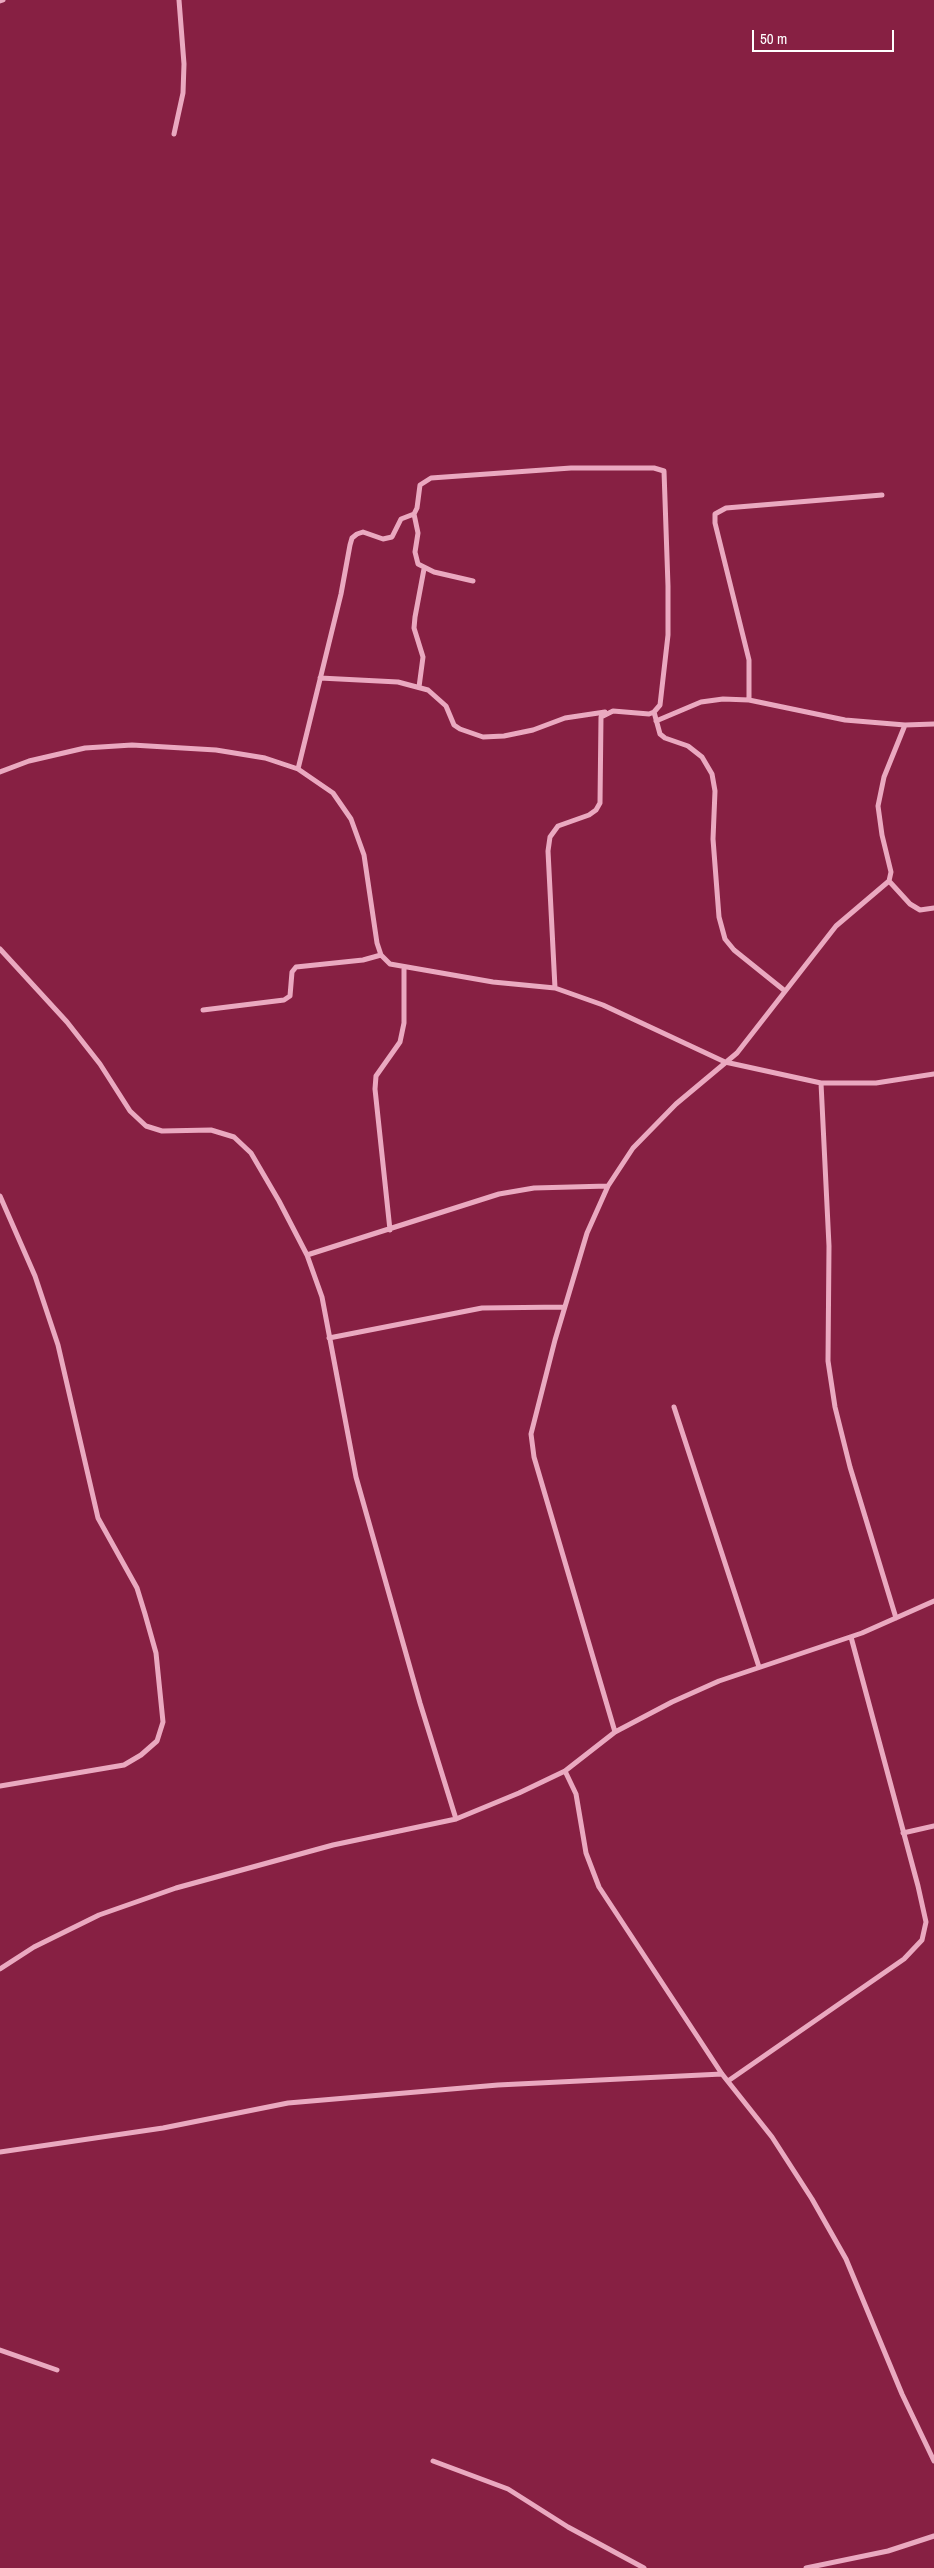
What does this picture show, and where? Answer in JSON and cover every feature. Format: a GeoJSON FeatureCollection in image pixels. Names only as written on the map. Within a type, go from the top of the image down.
{"type":"FeatureCollection","features":[{"type":"Feature","properties":{"kind":"street"},"geometry":{"type":"LineString","coordinates":[[174,134],[183,92],[184,64],[179,0]]}},
{"type":"Feature","properties":{"kind":"street"},"geometry":{"type":"LineString","coordinates":[[320,678],[398,682],[419,687],[439,698],[446,706],[454,725],[483,737],[504,736],[533,730],[565,718],[606,712],[654,712],[660,705],[668,635],[664,472],[654,468],[571,468],[431,478],[420,485],[417,508],[414,514],[418,533],[415,559],[424,569],[473,581]]}},
{"type":"Feature","properties":{"kind":"street"},"geometry":{"type":"LineString","coordinates":[[749,700],[749,660],[715,523],[715,514],[726,508],[882,495]]}},
{"type":"Feature","properties":{"kind":"street"},"geometry":{"type":"LineString","coordinates":[[298,769],[352,538],[363,532],[388,539],[396,532],[397,524],[401,519],[414,514]]}},
{"type":"Feature","properties":{"kind":"street"},"geometry":{"type":"LineString","coordinates":[[419,687],[423,657],[415,622],[424,569]]}},
{"type":"Feature","properties":{"kind":"street"},"geometry":{"type":"LineString","coordinates":[[656,721],[700,702],[749,700],[845,720],[905,726],[934,724]]}},
{"type":"Feature","properties":{"kind":"street"},"geometry":{"type":"LineString","coordinates":[[555,988],[548,851],[550,837],[558,826],[589,815],[596,810],[600,803],[600,723],[606,712]]}},
{"type":"Feature","properties":{"kind":"street"},"geometry":{"type":"LineString","coordinates":[[654,712],[660,734],[664,738],[688,746],[702,757],[712,774],[714,791],[713,839],[718,917],[726,939],[734,950],[785,991]]}},
{"type":"Feature","properties":{"kind":"street"},"geometry":{"type":"LineString","coordinates":[[615,1732],[534,1457],[531,1434],[565,1307],[587,1233],[608,1186],[633,1148],[676,1104],[725,1062],[757,1030],[836,926],[889,881],[891,872],[882,835],[878,806],[884,777],[905,726]]}},
{"type":"Feature","properties":{"kind":"street"},"geometry":{"type":"LineString","coordinates":[[0,772],[29,761],[85,748],[132,745],[216,750],[265,758],[298,769],[333,793],[351,819],[364,856],[377,943],[381,955],[390,964],[404,968],[493,982],[555,988],[603,1005],[725,1062],[821,1083],[876,1082],[934,1074]]}},
{"type":"Feature","properties":{"kind":"street"},"geometry":{"type":"LineString","coordinates":[[889,881],[915,907],[920,910],[934,908]]}},
{"type":"Feature","properties":{"kind":"street"},"geometry":{"type":"LineString","coordinates":[[0,949],[67,1022],[100,1064],[130,1111],[146,1126],[162,1131],[211,1130],[234,1137],[251,1153],[307,1255],[322,1297],[356,1477],[420,1703],[456,1819]]}},
{"type":"Feature","properties":{"kind":"street"},"geometry":{"type":"LineString","coordinates":[[203,1010],[284,1000],[290,996],[292,972],[296,967],[354,961],[381,955]]}},
{"type":"Feature","properties":{"kind":"street"},"geometry":{"type":"LineString","coordinates":[[390,1230],[375,1089],[376,1076],[400,1042],[404,1022],[404,968]]}},
{"type":"Feature","properties":{"kind":"street"},"geometry":{"type":"LineString","coordinates":[[821,1083],[829,1246],[828,1361],[835,1407],[850,1467],[896,1618]]}},
{"type":"Feature","properties":{"kind":"street"},"geometry":{"type":"LineString","coordinates":[[307,1255],[499,1194],[534,1188],[608,1186]]}},
{"type":"Feature","properties":{"kind":"street"},"geometry":{"type":"LineString","coordinates":[[0,1196],[34,1276],[58,1345],[98,1518],[136,1588],[145,1614],[156,1653],[162,1694],[163,1722],[157,1741],[141,1756],[124,1765],[0,1786]]}},
{"type":"Feature","properties":{"kind":"street"},"geometry":{"type":"LineString","coordinates":[[329,1338],[482,1308],[523,1306],[565,1307]]}},
{"type":"Feature","properties":{"kind":"street"},"geometry":{"type":"LineString","coordinates":[[674,1407],[759,1667]]}},
{"type":"Feature","properties":{"kind":"street"},"geometry":{"type":"LineString","coordinates":[[0,1969],[34,1947],[99,1915],[176,1888],[333,1845],[456,1819],[519,1793],[564,1771],[615,1732],[672,1702],[759,1667],[851,1637],[934,1601]]}},
{"type":"Feature","properties":{"kind":"street"},"geometry":{"type":"LineString","coordinates":[[728,2081],[904,1959],[922,1940],[926,1922],[851,1637]]}},
{"type":"Feature","properties":{"kind":"street"},"geometry":{"type":"LineString","coordinates":[[564,1771],[576,1794],[586,1853],[599,1887],[722,2074],[772,2137],[812,2199],[846,2259],[902,2394],[934,2461]]}},
{"type":"Feature","properties":{"kind":"street"},"geometry":{"type":"LineString","coordinates":[[903,1833],[934,1826]]}},
{"type":"Feature","properties":{"kind":"street"},"geometry":{"type":"LineString","coordinates":[[0,2152],[164,2128],[288,2103],[479,2086],[722,2074]]}},
{"type":"Feature","properties":{"kind":"street"},"geometry":{"type":"LineString","coordinates":[[0,2350],[57,2370]]}},
{"type":"Feature","properties":{"kind":"street"},"geometry":{"type":"LineString","coordinates":[[433,2461],[508,2489],[592,2540],[644,2568]]}},
{"type":"Feature","properties":{"kind":"street"},"geometry":{"type":"LineString","coordinates":[[806,2568],[888,2551],[934,2536]]}}]}
